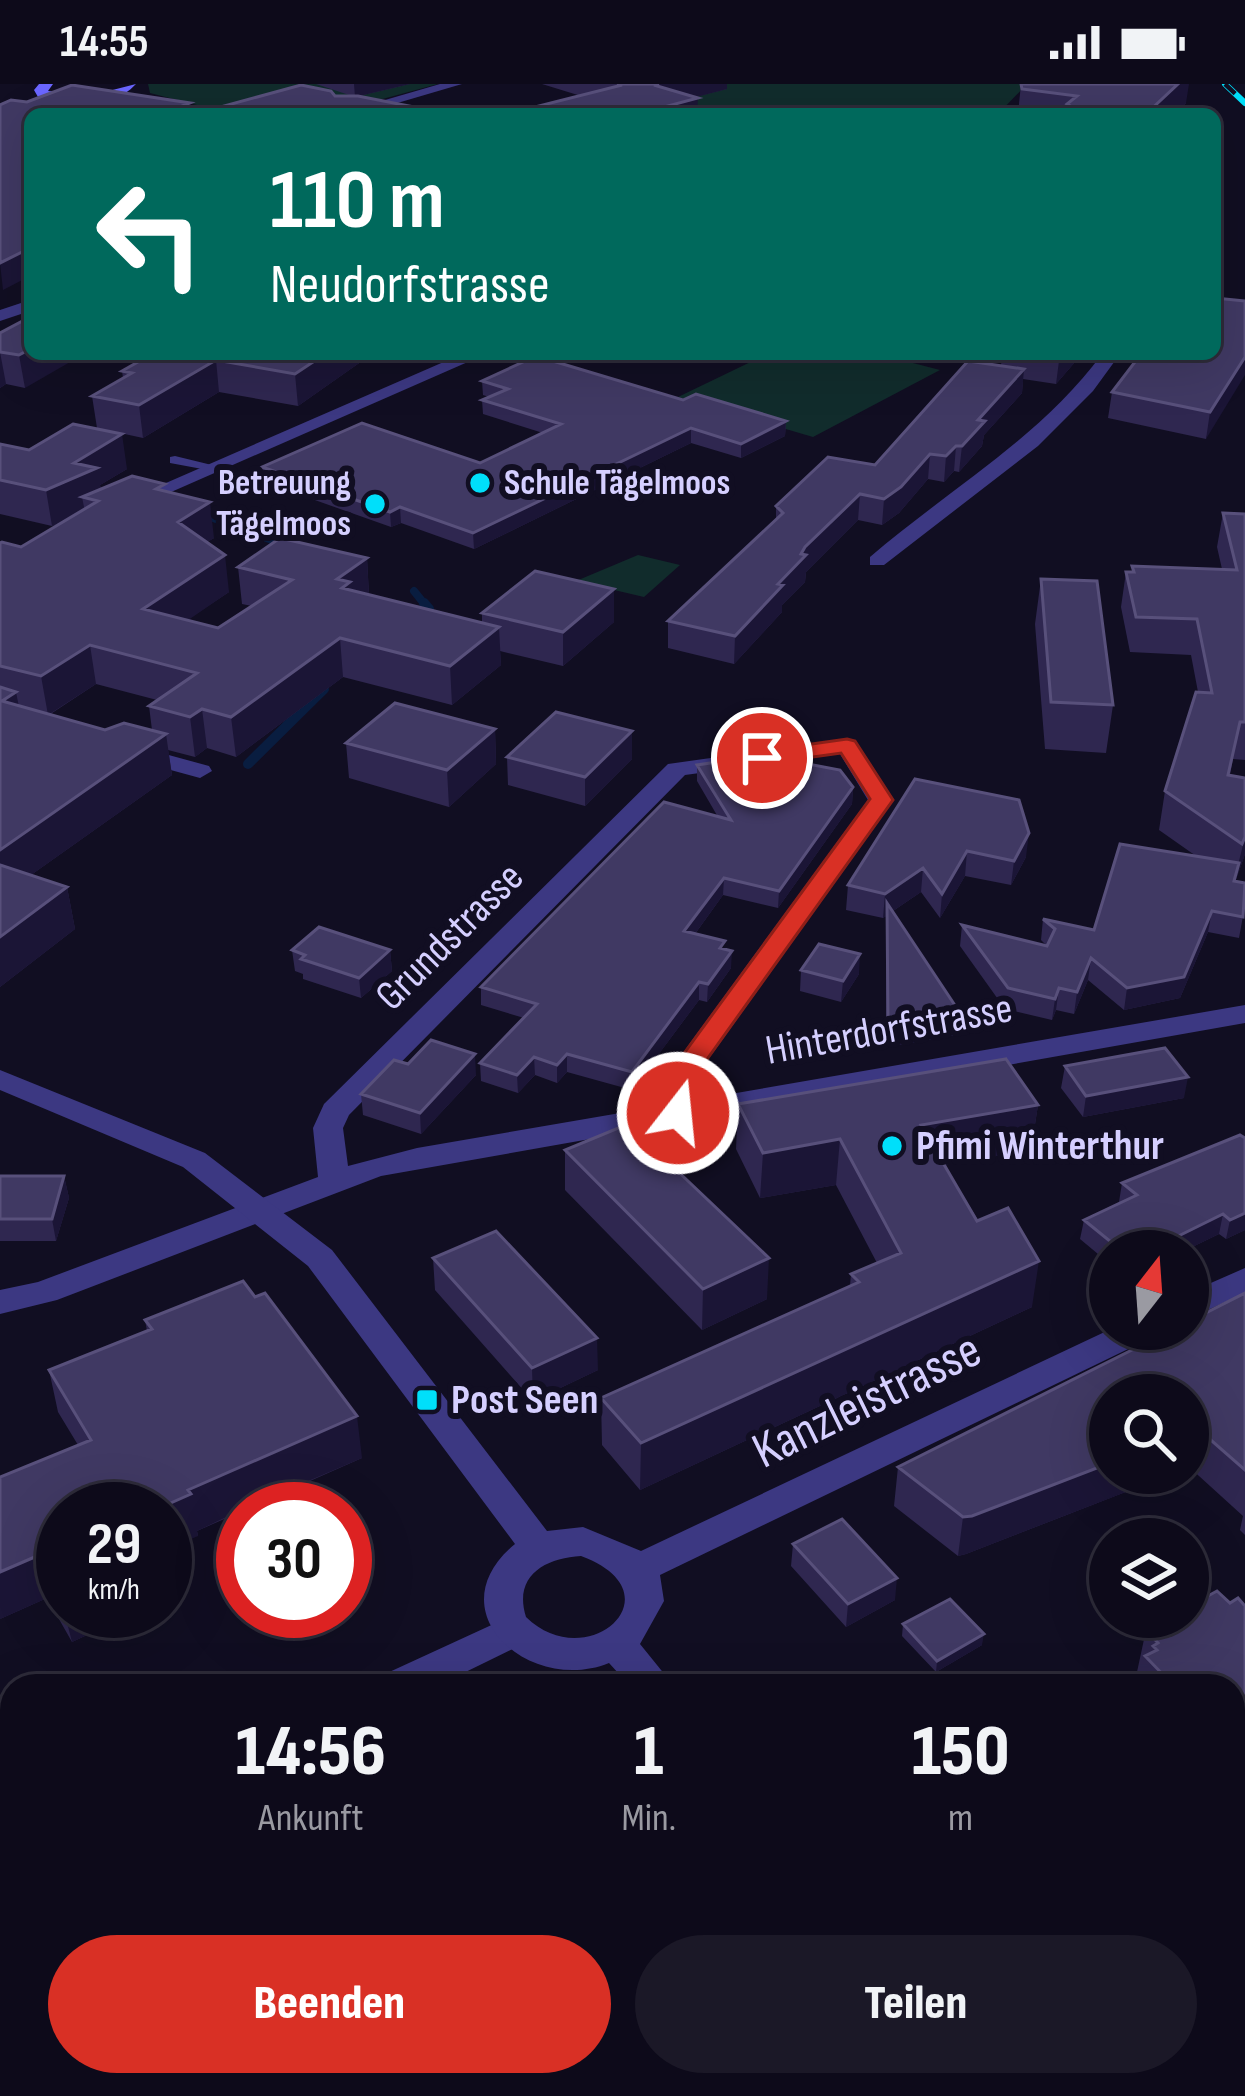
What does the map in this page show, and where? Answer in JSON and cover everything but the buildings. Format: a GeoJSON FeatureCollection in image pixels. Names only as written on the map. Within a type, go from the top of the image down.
{"type":"FeatureCollection","features":[{"type":"Feature","properties":{"kind":"main road"},"geometry":{"type":"LineString","coordinates":[[44,94],[123,92]]}},
{"type":"Feature","properties":{"kind":"street"},"geometry":{"type":"LineString","coordinates":[[366,108],[454,84]]}},
{"type":"Feature","properties":{"kind":"street"},"geometry":{"type":"LineString","coordinates":[[99,516],[463,360]]}},
{"type":"Feature","properties":{"kind":"street"},"geometry":{"type":"LineString","coordinates":[[877,561],[1028,447],[1085,395],[1107,360]]}},
{"type":"Feature","properties":{"kind":"street"},"geometry":{"type":"LineString","coordinates":[[106,744],[200,771]]}},
{"type":"Feature","properties":{"kind":"street","name":"Grundstrasse"},"geometry":{"type":"LineString","coordinates":[[334,1184],[328,1128],[335,1111],[676,769],[847,746],[881,800],[676,1082],[678,1113]]}},
{"type":"Feature","properties":{"kind":"street","name":"Hinterdorfstrasse"},"geometry":{"type":"LineString","coordinates":[[0,1302],[44,1292],[417,1158],[1245,1014]]}},
{"type":"Feature","properties":{"kind":"street"},"geometry":{"type":"LineString","coordinates":[[0,1079],[194,1160],[320,1258],[538,1548]]}},
{"type":"Feature","properties":{"kind":"street"},"geometry":{"type":"LineString","coordinates":[[1209,1296],[1245,1279]]}},
{"type":"Feature","properties":{"kind":"street","name":"Kanzleistrasse"},"geometry":{"type":"LineString","coordinates":[[638,1569],[1098,1350]]}},
{"type":"Feature","properties":{"kind":"street"},"geometry":{"type":"LineString","coordinates":[[583,1541],[604,1545],[638,1569],[646,1588],[646,1609],[635,1629],[617,1645],[590,1654],[561,1655],[534,1647],[513,1631],[501,1609],[503,1585],[516,1564],[538,1548],[583,1541]]}},
{"type":"Feature","properties":{"kind":"street"},"geometry":{"type":"LineString","coordinates":[[424,1674],[513,1631]]}},
{"type":"Feature","properties":{"kind":"street"},"geometry":{"type":"LineString","coordinates":[[617,1645],[643,1674]]}},
{"type":"Feature","properties":{"kind":"lane"},"geometry":{"type":"LineString","coordinates":[[175,460],[214,466]]}},
{"type":"Feature","properties":{"kind":"green space"},"geometry":{"type":"Polygon","coordinates":[[[148,84],[438,84],[349,108],[209,108],[150,93],[148,84]]]}},
{"type":"Feature","properties":{"kind":"green space"},"geometry":{"type":"Polygon","coordinates":[[[659,84],[1027,84],[1004,108],[569,108],[659,84]]]}},
{"type":"Feature","properties":{"kind":"green space"},"geometry":{"type":"Polygon","coordinates":[[[755,360],[901,360],[940,370],[813,437],[678,397],[755,360]]]}},
{"type":"Feature","properties":{"kind":"green space"},"geometry":{"type":"Polygon","coordinates":[[[638,555],[680,565],[644,597],[576,581],[638,555]]]}},
{"type":"Feature","properties":{"kind":"waterway"},"geometry":{"type":"LineString","coordinates":[[200,513],[288,546]]}},
{"type":"Feature","properties":{"kind":"waterway"},"geometry":{"type":"LineString","coordinates":[[414,591],[426,606]]}},
{"type":"Feature","properties":{"kind":"waterway"},"geometry":{"type":"LineString","coordinates":[[424,603],[429,609]]}},
{"type":"Feature","properties":{"kind":"waterway"},"geometry":{"type":"LineString","coordinates":[[248,764],[324,689]]}},
{"type":"Feature","properties":{"kind":"railway"},"geometry":{"type":"LineString","coordinates":[[1225,84],[1245,103]]}},
{"type":"Feature","properties":{"kind":"place","name":"Schule Tägelmoos"},"geometry":{"type":"Point","coordinates":[480,483]}},
{"type":"Feature","properties":{"kind":"place","name":"Betreuung Tägelmoos"},"geometry":{"type":"Point","coordinates":[375,504]}},
{"type":"Feature","properties":{"kind":"place","name":"Pfimi Winterthur"},"geometry":{"type":"Point","coordinates":[892,1146]}},
{"type":"Feature","properties":{"kind":"place","name":"Post Seen"},"geometry":{"type":"Point","coordinates":[427,1400]}},
{"type":"Feature","properties":{"kind":"route"},"geometry":{"type":"LineString","coordinates":[[678,1113],[676,1082],[881,800],[847,746],[762,758]]}}]}
